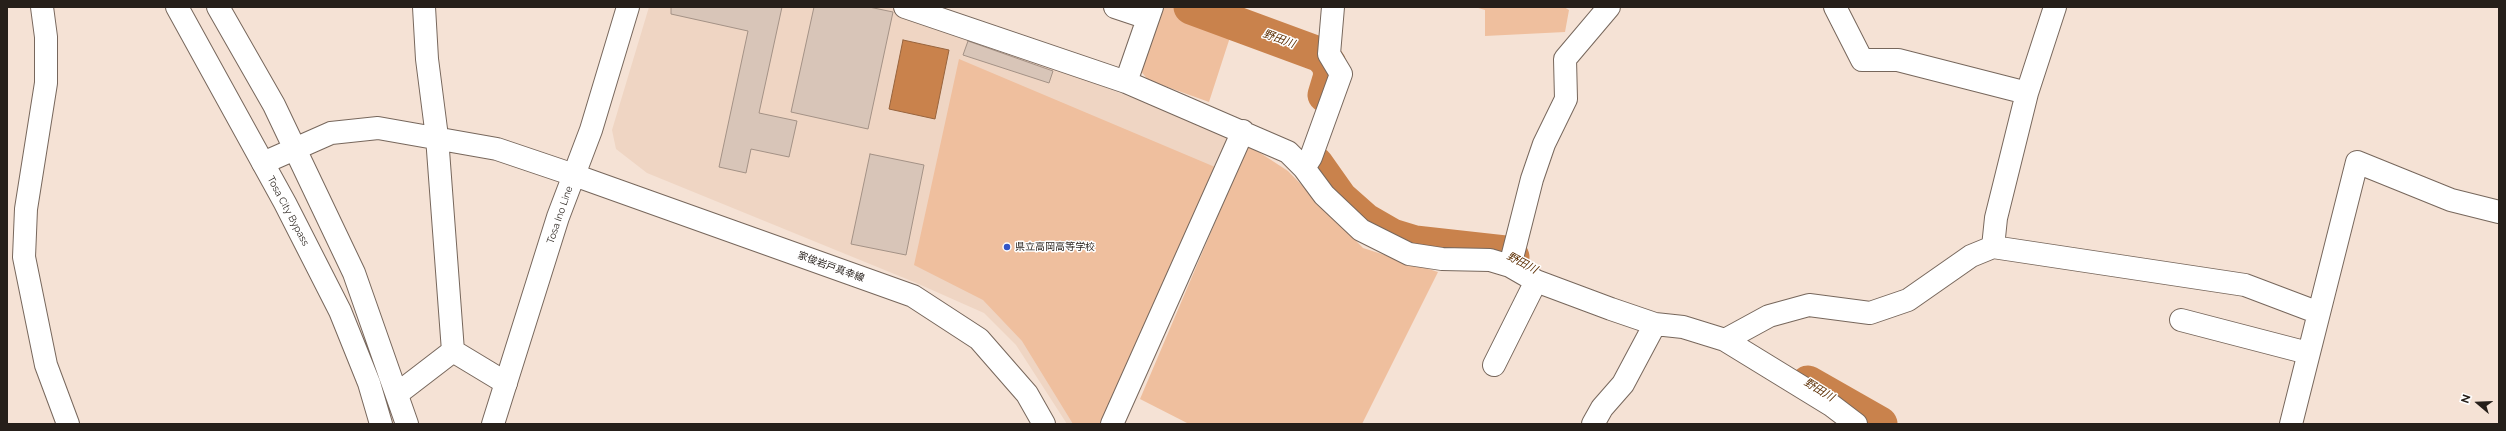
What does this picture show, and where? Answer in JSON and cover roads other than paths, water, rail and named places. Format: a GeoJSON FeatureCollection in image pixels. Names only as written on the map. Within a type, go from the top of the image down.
{"type":"FeatureCollection","features":[{"type":"Feature","properties":{"kind":"main road"},"geometry":{"type":"LineString","coordinates":[[42,7],[46,37],[46,83],[26,209],[24,257],[46,365],[68,424]]}},
{"type":"Feature","properties":{"kind":"main road","name":"Tosa City Bypass"},"geometry":{"type":"LineString","coordinates":[[177,7],[263,163],[340,311],[369,383],[381,424]]}},
{"type":"Feature","properties":{"kind":"main road"},"geometry":{"type":"LineString","coordinates":[[218,7],[274,105],[354,272],[407,424]]}},
{"type":"Feature","properties":{"kind":"main road"},"geometry":{"type":"LineString","coordinates":[[424,7],[427,58],[437,137],[453,351]]}},
{"type":"Feature","properties":{"kind":"main road","name":"Tosa Ino Line"},"geometry":{"type":"LineString","coordinates":[[494,424],[574,175],[591,130],[628,7]]}},
{"type":"Feature","properties":{"kind":"main road"},"geometry":{"type":"LineString","coordinates":[[905,7],[936,12],[1126,82],[1288,152],[1304,168],[1324,195],[1361,230],[1409,254],[1442,259],[1490,260],[1510,266],[1536,281],[1655,324],[1683,327],[1725,340],[1831,405],[1856,424]]}},
{"type":"Feature","properties":{"kind":"main road"},"geometry":{"type":"LineString","coordinates":[[1115,7],[1150,13],[1126,82]]}},
{"type":"Feature","properties":{"kind":"main road"},"geometry":{"type":"LineString","coordinates":[[1304,168],[1311,157],[1341,74],[1330,54],[1333,7]]}},
{"type":"Feature","properties":{"kind":"main road"},"geometry":{"type":"LineString","coordinates":[[1510,266],[1532,179],[1544,144],[1566,99],[1565,59],[1609,7]]}},
{"type":"Feature","properties":{"kind":"main road"},"geometry":{"type":"LineString","coordinates":[[1835,7],[1862,60],[1898,60],[2028,93]]}},
{"type":"Feature","properties":{"kind":"main road"},"geometry":{"type":"LineString","coordinates":[[1993,247],[1996,218],[2028,93],[2055,7]]}},
{"type":"Feature","properties":{"kind":"main road","name":"家俊岩戸真幸線"},"geometry":{"type":"LineString","coordinates":[[263,163],[331,133],[378,128],[437,137],[497,149],[913,296],[979,338],[1027,394],[1044,424]]}},
{"type":"Feature","properties":{"kind":"main road"},"geometry":{"type":"LineString","coordinates":[[1112,424],[1243,132]]}},
{"type":"Feature","properties":{"kind":"main road"},"geometry":{"type":"LineString","coordinates":[[2290,424],[2357,162],[2451,200],[2499,212]]}},
{"type":"Feature","properties":{"kind":"main road"},"geometry":{"type":"LineString","coordinates":[[1725,340],[1769,316],[1809,305],[1870,313],[1908,300],[1971,256],[1993,247],[2245,285],[2319,312]]}},
{"type":"Feature","properties":{"kind":"main road"},"geometry":{"type":"LineString","coordinates":[[1494,365],[1536,281]]}},
{"type":"Feature","properties":{"kind":"main road"},"geometry":{"type":"LineString","coordinates":[[2181,320],[2308,353]]}},
{"type":"Feature","properties":{"kind":"main road"},"geometry":{"type":"LineString","coordinates":[[1593,424],[1602,408],[1623,384],[1655,324]]}},
{"type":"Feature","properties":{"kind":"main road"},"geometry":{"type":"LineString","coordinates":[[397,394],[453,351]]}},
{"type":"Feature","properties":{"kind":"main road"},"geometry":{"type":"LineString","coordinates":[[453,351],[506,383]]}},
{"type":"Feature","properties":{"kind":"waterway","name":"野田川"},"geometry":{"type":"LineString","coordinates":[[1191,7],[1321,55],[1329,64],[1331,75],[1325,95]]}},
{"type":"Feature","properties":{"kind":"waterway","name":"野田川"},"geometry":{"type":"LineString","coordinates":[[1316,164],[1340,198],[1366,221],[1392,236],[1415,243],[1505,253],[1512,257]]}},
{"type":"Feature","properties":{"kind":"waterway","name":"野田川"},"geometry":{"type":"LineString","coordinates":[[1808,383],[1880,424]]}},
{"type":"Feature","properties":{"kind":"place","name":"県立高岡高等学校"},"geometry":{"type":"Point","coordinates":[1007,247]}}]}
